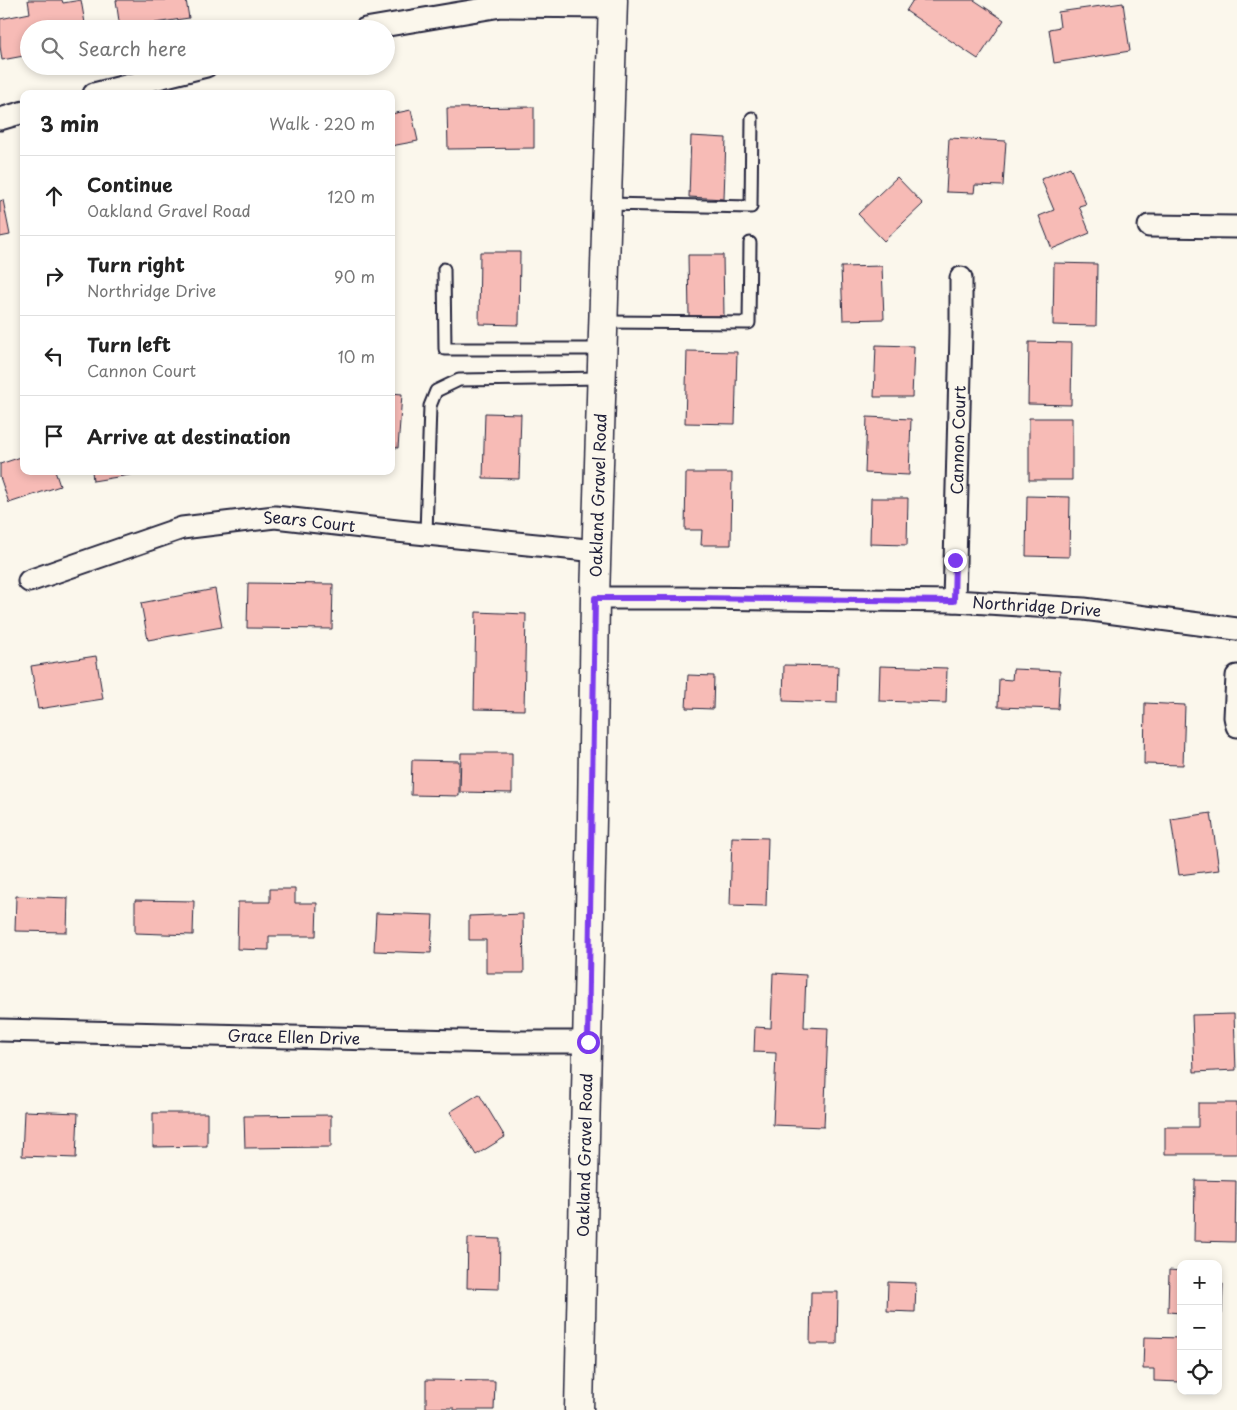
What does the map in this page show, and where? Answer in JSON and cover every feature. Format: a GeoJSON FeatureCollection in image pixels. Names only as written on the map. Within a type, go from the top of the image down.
{"type":"FeatureCollection","features":[{"type":"Feature","properties":{"kind":"street"},"geometry":{"type":"LineString","coordinates":[[395,24],[501,6],[612,4]]}},
{"type":"Feature","properties":{"kind":"street","name":"Oakland Gravel Road"},"geometry":{"type":"LineString","coordinates":[[579,1410],[588,1042],[595,598],[612,4]]}},
{"type":"Feature","properties":{"kind":"street"},"geometry":{"type":"LineString","coordinates":[[110,90],[170,75]]}},
{"type":"Feature","properties":{"kind":"street"},"geometry":{"type":"LineString","coordinates":[[0,119],[20,113]]}},
{"type":"Feature","properties":{"kind":"street"},"geometry":{"type":"LineString","coordinates":[[1149,226],[1237,227]]}},
{"type":"Feature","properties":{"kind":"street","name":"Cannon Court"},"geometry":{"type":"LineString","coordinates":[[954,601],[961,278]]}},
{"type":"Feature","properties":{"kind":"street","name":"Sears Court"},"geometry":{"type":"LineString","coordinates":[[29,581],[182,528],[275,517],[597,551]]}},
{"type":"Feature","properties":{"kind":"street","name":"Northridge Drive"},"geometry":{"type":"LineString","coordinates":[[595,598],[954,601],[1084,609],[1237,629]]}},
{"type":"Feature","properties":{"kind":"street"},"geometry":{"type":"LineString","coordinates":[[1237,676],[1235,717],[1237,726]]}},
{"type":"Feature","properties":{"kind":"street","name":"Grace Ellen Drive"},"geometry":{"type":"LineString","coordinates":[[0,1030],[502,1042],[588,1042]]}},
{"type":"Feature","properties":{"kind":"lane"},"geometry":{"type":"LineString","coordinates":[[607,204],[751,207],[752,118]]}},
{"type":"Feature","properties":{"kind":"lane"},"geometry":{"type":"LineString","coordinates":[[604,322],[749,323],[750,243]]}},
{"type":"Feature","properties":{"kind":"lane"},"geometry":{"type":"LineString","coordinates":[[444,269],[445,349],[603,349]]}},
{"type":"Feature","properties":{"kind":"lane"},"geometry":{"type":"LineString","coordinates":[[426,534],[430,406],[436,392],[460,380],[602,378]]}},
{"type":"Feature","properties":{"kind":"building"},"geometry":{"type":"Polygon","coordinates":[[[28,0],[62,0],[63,3],[81,0],[84,20],[20,20],[20,57],[2,60],[0,19],[30,13],[28,0]]]}},
{"type":"Feature","properties":{"kind":"building"},"geometry":{"type":"Polygon","coordinates":[[[116,0],[186,0],[189,18],[175,20],[119,20],[116,0]]]}},
{"type":"Feature","properties":{"kind":"building"},"geometry":{"type":"Polygon","coordinates":[[[913,0],[974,0],[1004,20],[978,59],[906,11],[913,0]]]}},
{"type":"Feature","properties":{"kind":"building"},"geometry":{"type":"Polygon","coordinates":[[[1123,3],[1130,51],[1054,63],[1049,29],[1060,27],[1058,12],[1123,3]]]}},
{"type":"Feature","properties":{"kind":"building"},"geometry":{"type":"Polygon","coordinates":[[[534,107],[534,148],[448,149],[447,108],[534,107]]]}},
{"type":"Feature","properties":{"kind":"building"},"geometry":{"type":"Polygon","coordinates":[[[411,110],[418,141],[395,145],[395,113],[411,110]]]}},
{"type":"Feature","properties":{"kind":"building"},"geometry":{"type":"Polygon","coordinates":[[[691,136],[726,138],[724,199],[689,197],[691,136]]]}},
{"type":"Feature","properties":{"kind":"building"},"geometry":{"type":"Polygon","coordinates":[[[949,138],[1006,141],[1003,186],[975,185],[974,193],[946,192],[949,138]]]}},
{"type":"Feature","properties":{"kind":"building"},"geometry":{"type":"Polygon","coordinates":[[[1070,167],[1086,204],[1079,206],[1090,233],[1052,249],[1039,216],[1054,210],[1041,179],[1070,167]]]}},
{"type":"Feature","properties":{"kind":"building"},"geometry":{"type":"Polygon","coordinates":[[[897,177],[923,204],[884,241],[858,214],[897,177]]]}},
{"type":"Feature","properties":{"kind":"building"},"geometry":{"type":"Polygon","coordinates":[[[3,200],[10,235],[0,237],[0,201],[3,200]]]}},
{"type":"Feature","properties":{"kind":"building"},"geometry":{"type":"Polygon","coordinates":[[[480,252],[520,252],[519,325],[479,324],[480,252]]]}},
{"type":"Feature","properties":{"kind":"building"},"geometry":{"type":"Polygon","coordinates":[[[688,255],[723,255],[724,316],[689,316],[688,255]]]}},
{"type":"Feature","properties":{"kind":"building"},"geometry":{"type":"Polygon","coordinates":[[[1054,263],[1097,264],[1096,326],[1053,325],[1054,263]]]}},
{"type":"Feature","properties":{"kind":"building"},"geometry":{"type":"Polygon","coordinates":[[[882,266],[884,319],[843,320],[841,267],[882,266]]]}},
{"type":"Feature","properties":{"kind":"building"},"geometry":{"type":"Polygon","coordinates":[[[1029,342],[1072,343],[1071,405],[1028,404],[1029,342]]]}},
{"type":"Feature","properties":{"kind":"building"},"geometry":{"type":"Polygon","coordinates":[[[876,345],[914,346],[912,397],[874,397],[876,345]]]}},
{"type":"Feature","properties":{"kind":"building"},"geometry":{"type":"Polygon","coordinates":[[[687,351],[737,352],[735,424],[685,423],[687,351]]]}},
{"type":"Feature","properties":{"kind":"building"},"geometry":{"type":"Polygon","coordinates":[[[395,393],[402,394],[398,448],[395,448],[395,393]]]}},
{"type":"Feature","properties":{"kind":"building"},"geometry":{"type":"Polygon","coordinates":[[[485,413],[521,414],[519,479],[483,478],[485,413]]]}},
{"type":"Feature","properties":{"kind":"building"},"geometry":{"type":"Polygon","coordinates":[[[867,417],[911,419],[909,475],[865,473],[867,417]]]}},
{"type":"Feature","properties":{"kind":"building"},"geometry":{"type":"Polygon","coordinates":[[[1029,418],[1072,418],[1072,480],[1029,480],[1029,418]]]}},
{"type":"Feature","properties":{"kind":"building"},"geometry":{"type":"Polygon","coordinates":[[[20,457],[20,475],[56,475],[60,486],[9,503],[0,477],[0,464],[20,457]]]}},
{"type":"Feature","properties":{"kind":"building"},"geometry":{"type":"Polygon","coordinates":[[[686,473],[732,473],[731,545],[701,545],[702,530],[685,530],[686,473]]]}},
{"type":"Feature","properties":{"kind":"building"},"geometry":{"type":"Polygon","coordinates":[[[92,475],[130,475],[93,481],[92,475]]]}},
{"type":"Feature","properties":{"kind":"building"},"geometry":{"type":"Polygon","coordinates":[[[1027,496],[1070,497],[1069,557],[1026,556],[1027,496]]]}},
{"type":"Feature","properties":{"kind":"building"},"geometry":{"type":"Polygon","coordinates":[[[871,498],[908,498],[907,545],[870,544],[871,498]]]}},
{"type":"Feature","properties":{"kind":"building"},"geometry":{"type":"Polygon","coordinates":[[[248,583],[333,584],[332,629],[247,628],[248,583]]]}},
{"type":"Feature","properties":{"kind":"building"},"geometry":{"type":"Polygon","coordinates":[[[215,589],[222,627],[148,640],[141,603],[215,589]]]}},
{"type":"Feature","properties":{"kind":"building"},"geometry":{"type":"Polygon","coordinates":[[[476,612],[526,614],[524,710],[474,709],[476,612]]]}},
{"type":"Feature","properties":{"kind":"building"},"geometry":{"type":"Polygon","coordinates":[[[96,656],[103,699],[38,709],[31,666],[96,656]]]}},
{"type":"Feature","properties":{"kind":"building"},"geometry":{"type":"Polygon","coordinates":[[[784,665],[838,666],[837,703],[783,701],[784,665]]]}},
{"type":"Feature","properties":{"kind":"building"},"geometry":{"type":"Polygon","coordinates":[[[880,666],[947,668],[946,703],[879,701],[880,666]]]}},
{"type":"Feature","properties":{"kind":"building"},"geometry":{"type":"Polygon","coordinates":[[[1013,669],[1060,671],[1058,709],[998,707],[999,679],[1012,680],[1013,669]]]}},
{"type":"Feature","properties":{"kind":"building"},"geometry":{"type":"Polygon","coordinates":[[[688,675],[714,676],[713,709],[686,708],[688,675]]]}},
{"type":"Feature","properties":{"kind":"building"},"geometry":{"type":"Polygon","coordinates":[[[1145,703],[1185,705],[1183,765],[1144,764],[1145,703]]]}},
{"type":"Feature","properties":{"kind":"building"},"geometry":{"type":"Polygon","coordinates":[[[461,753],[512,753],[512,793],[460,792],[461,753]]]}},
{"type":"Feature","properties":{"kind":"building"},"geometry":{"type":"Polygon","coordinates":[[[412,760],[459,761],[459,796],[411,795],[412,760]]]}},
{"type":"Feature","properties":{"kind":"building"},"geometry":{"type":"Polygon","coordinates":[[[1211,813],[1219,870],[1179,875],[1171,819],[1211,813]]]}},
{"type":"Feature","properties":{"kind":"building"},"geometry":{"type":"Polygon","coordinates":[[[732,837],[768,838],[766,906],[730,905],[732,837]]]}},
{"type":"Feature","properties":{"kind":"building"},"geometry":{"type":"Polygon","coordinates":[[[270,889],[295,889],[295,903],[317,903],[316,936],[269,936],[269,950],[237,949],[238,902],[270,902],[270,889]]]}},
{"type":"Feature","properties":{"kind":"building"},"geometry":{"type":"Polygon","coordinates":[[[16,896],[68,898],[67,932],[15,931],[16,896]]]}},
{"type":"Feature","properties":{"kind":"building"},"geometry":{"type":"Polygon","coordinates":[[[135,900],[194,901],[193,935],[135,933],[135,900]]]}},
{"type":"Feature","properties":{"kind":"building"},"geometry":{"type":"Polygon","coordinates":[[[376,913],[433,915],[431,953],[374,951],[376,913]]]}},
{"type":"Feature","properties":{"kind":"building"},"geometry":{"type":"Polygon","coordinates":[[[523,914],[524,973],[486,973],[486,940],[469,940],[469,916],[523,914]]]}},
{"type":"Feature","properties":{"kind":"building"},"geometry":{"type":"Polygon","coordinates":[[[773,973],[806,975],[804,1027],[828,1028],[824,1127],[773,1125],[776,1053],[754,1052],[755,1027],[771,1028],[773,973]]]}},
{"type":"Feature","properties":{"kind":"building"},"geometry":{"type":"Polygon","coordinates":[[[1234,1014],[1236,1070],[1194,1072],[1192,1015],[1234,1014]]]}},
{"type":"Feature","properties":{"kind":"building"},"geometry":{"type":"Polygon","coordinates":[[[479,1094],[505,1137],[476,1155],[450,1112],[479,1094]]]}},
{"type":"Feature","properties":{"kind":"building"},"geometry":{"type":"Polygon","coordinates":[[[1198,1103],[1237,1103],[1237,1154],[1165,1154],[1165,1127],[1198,1127],[1198,1103]]]}},
{"type":"Feature","properties":{"kind":"building"},"geometry":{"type":"Polygon","coordinates":[[[24,1111],[78,1113],[76,1158],[22,1156],[24,1111]]]}},
{"type":"Feature","properties":{"kind":"building"},"geometry":{"type":"Polygon","coordinates":[[[153,1113],[207,1113],[207,1146],[153,1147],[153,1113]]]}},
{"type":"Feature","properties":{"kind":"building"},"geometry":{"type":"Polygon","coordinates":[[[331,1115],[331,1147],[245,1148],[244,1116],[331,1115]]]}},
{"type":"Feature","properties":{"kind":"building"},"geometry":{"type":"Polygon","coordinates":[[[1195,1180],[1236,1181],[1235,1242],[1194,1241],[1195,1180]]]}},
{"type":"Feature","properties":{"kind":"building"},"geometry":{"type":"Polygon","coordinates":[[[468,1238],[500,1239],[499,1289],[467,1288],[468,1238]]]}},
{"type":"Feature","properties":{"kind":"building"},"geometry":{"type":"Polygon","coordinates":[[[1169,1270],[1177,1271],[1177,1313],[1168,1312],[1169,1270]]]}},
{"type":"Feature","properties":{"kind":"building"},"geometry":{"type":"Polygon","coordinates":[[[888,1282],[916,1283],[915,1312],[887,1311],[888,1282]]]}},
{"type":"Feature","properties":{"kind":"building"},"geometry":{"type":"Polygon","coordinates":[[[811,1292],[838,1292],[837,1344],[810,1344],[811,1292]]]}},
{"type":"Feature","properties":{"kind":"building"},"geometry":{"type":"Polygon","coordinates":[[[1144,1337],[1177,1338],[1177,1382],[1154,1381],[1154,1369],[1143,1369],[1144,1337]]]}},
{"type":"Feature","properties":{"kind":"building"},"geometry":{"type":"Polygon","coordinates":[[[426,1380],[495,1381],[494,1410],[426,1408],[426,1380]]]}},
{"type":"Feature","properties":{"kind":"route"},"geometry":{"type":"LineString","coordinates":[[588,1042],[595,598],[954,601],[955,560]]}}]}
